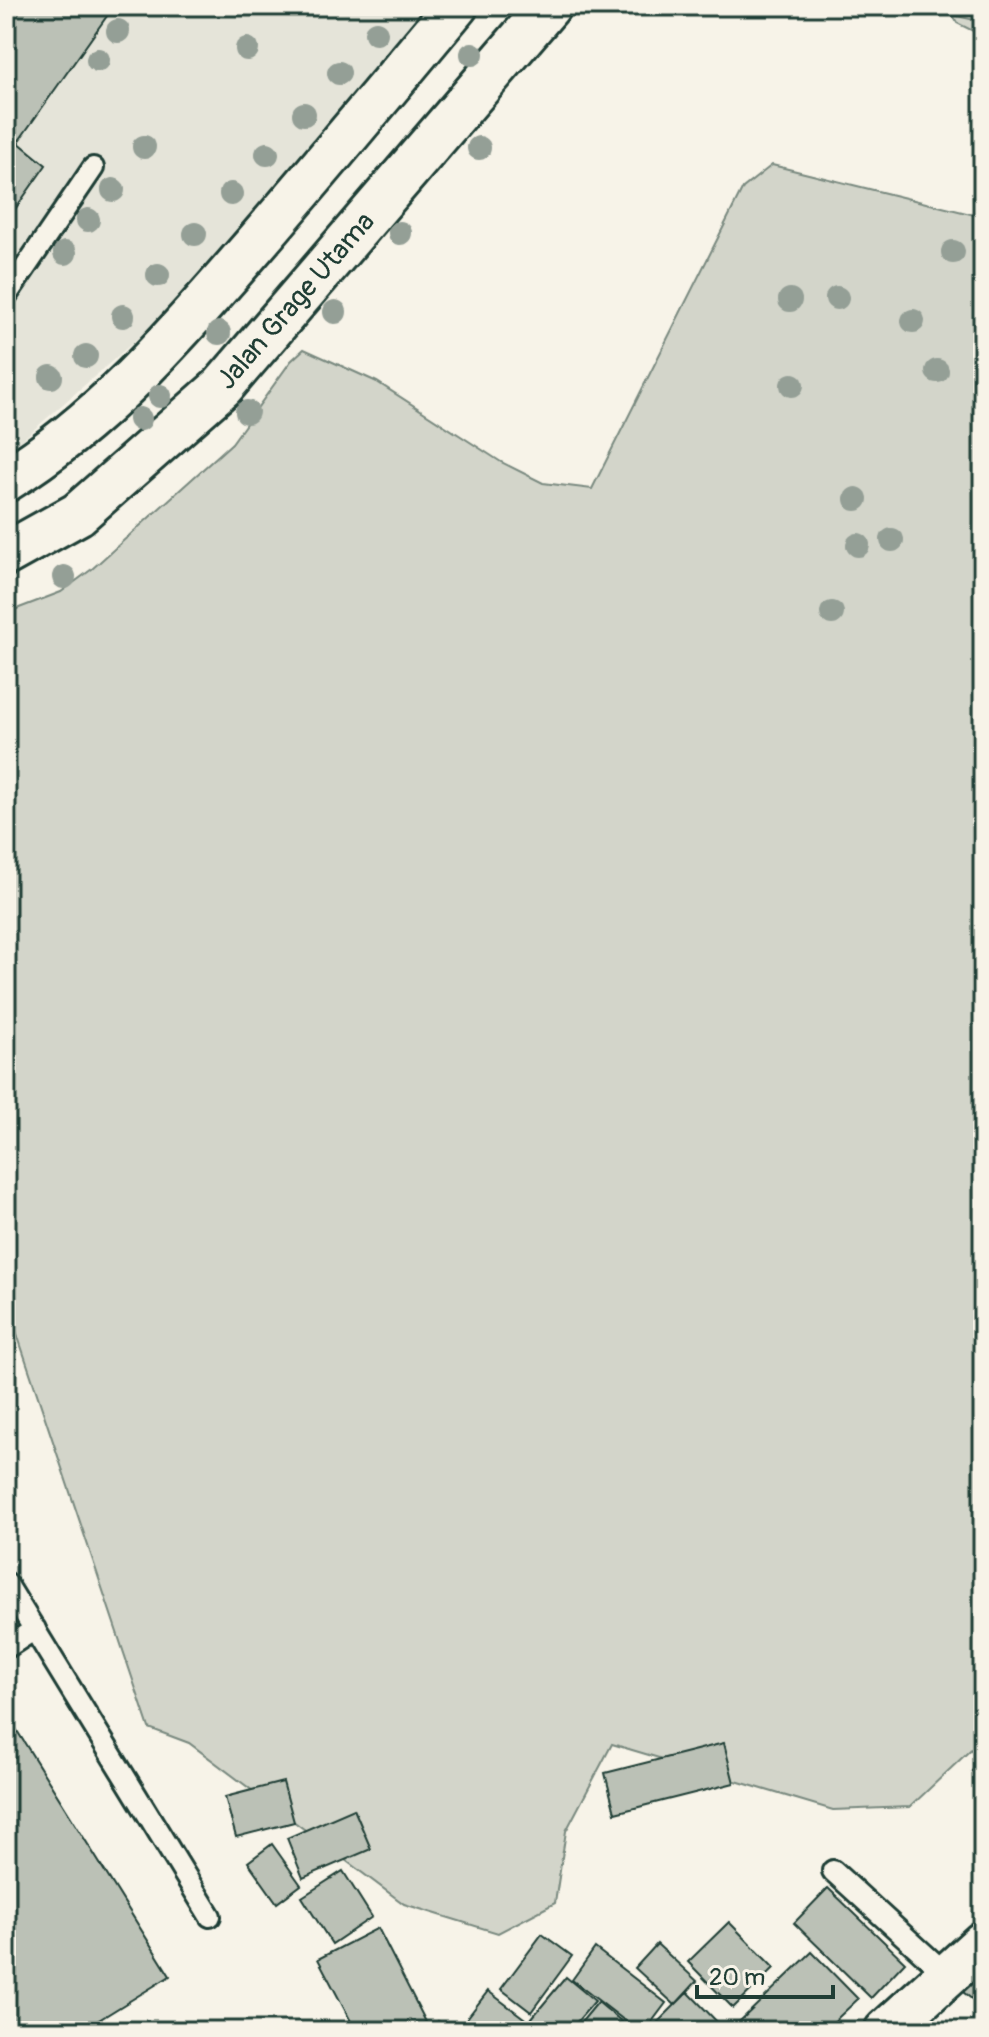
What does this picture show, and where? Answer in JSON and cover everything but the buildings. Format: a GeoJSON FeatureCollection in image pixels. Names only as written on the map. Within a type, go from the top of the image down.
{"type":"FeatureCollection","features":[{"type":"Feature","properties":{"kind":"street"},"geometry":{"type":"LineString","coordinates":[[6,480],[38,460],[140,372],[190,319],[456,6]]}},
{"type":"Feature","properties":{"kind":"street","name":"Jalan Grage Utama"},"geometry":{"type":"LineString","coordinates":[[6,554],[78,514],[222,387],[549,6]]}},
{"type":"Feature","properties":{"kind":"street"},"geometry":{"type":"LineString","coordinates":[[886,2031],[983,1943]]}},
{"type":"Feature","properties":{"kind":"lane"},"geometry":{"type":"LineString","coordinates":[[6,296],[93,168]]}},
{"type":"Feature","properties":{"kind":"lane"},"geometry":{"type":"LineString","coordinates":[[6,1583],[210,1916]]}},
{"type":"Feature","properties":{"kind":"lane"},"geometry":{"type":"LineString","coordinates":[[6,1648],[35,1629]]}},
{"type":"Feature","properties":{"kind":"lane"},"geometry":{"type":"LineString","coordinates":[[833,1871],[947,1975]]}},
{"type":"Feature","properties":{"kind":"shaded area"},"geometry":{"type":"Polygon","coordinates":[[[6,6],[429,6],[342,113],[153,325],[6,454],[6,6]]]}},
{"type":"Feature","properties":{"kind":"shaded area"},"geometry":{"type":"Polygon","coordinates":[[[953,15],[983,22],[983,36],[957,23],[953,15]]]}},
{"type":"Feature","properties":{"kind":"shaded area"},"geometry":{"type":"Polygon","coordinates":[[[772,165],[983,217],[983,1738],[910,1807],[833,1810],[612,1744],[566,1831],[555,1903],[498,1933],[404,1904],[189,1743],[149,1728],[6,1301],[6,613],[61,592],[92,569],[232,443],[291,361],[304,349],[377,382],[501,462],[543,483],[592,489],[743,188],[772,165]]]}}]}
